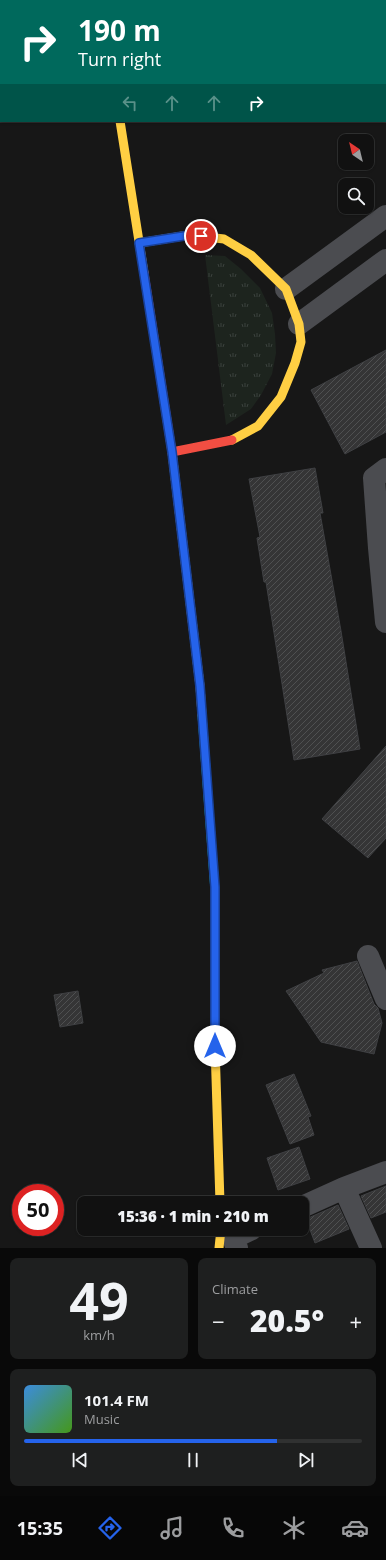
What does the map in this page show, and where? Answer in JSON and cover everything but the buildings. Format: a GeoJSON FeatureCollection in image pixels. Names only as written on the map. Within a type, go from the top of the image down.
{"type":"FeatureCollection","features":[{"type":"Feature","properties":{"kind":"main road"},"geometry":{"type":"LineString","coordinates":[[120,122],[172,452],[200,686],[215,887],[215,1046],[220,1196]]}},
{"type":"Feature","properties":{"kind":"main road"},"geometry":{"type":"LineString","coordinates":[[139,243],[190,235],[224,239],[251,255],[286,289],[299,324],[300,342],[295,363],[281,397],[258,426],[231,441],[172,452]]}},
{"type":"Feature","properties":{"kind":"street"},"geometry":{"type":"LineString","coordinates":[[286,289],[386,216]]}},
{"type":"Feature","properties":{"kind":"street"},"geometry":{"type":"LineString","coordinates":[[299,324],[386,260]]}},
{"type":"Feature","properties":{"kind":"street"},"geometry":{"type":"LineString","coordinates":[[386,469],[374,478],[382,553],[386,622]]}},
{"type":"Feature","properties":{"kind":"street"},"geometry":{"type":"LineString","coordinates":[[368,956],[386,999]]}},
{"type":"Feature","properties":{"kind":"street"},"geometry":{"type":"LineString","coordinates":[[309,1204],[344,1188],[386,1172]]}},
{"type":"Feature","properties":{"kind":"street"},"geometry":{"type":"LineString","coordinates":[[344,1188],[371,1248]]}},
{"type":"Feature","properties":{"kind":"green space"},"geometry":{"type":"Polygon","coordinates":[[[205,255],[225,256],[241,269],[260,288],[272,313],[275,334],[276,353],[272,374],[261,395],[251,409],[226,425],[205,255]]]}},
{"type":"Feature","properties":{"kind":"traffic: fast"},"geometry":{"type":"LineString","coordinates":[[202,715],[215,891]]}},
{"type":"Feature","properties":{"kind":"traffic: slow"},"geometry":{"type":"LineString","coordinates":[[120,122],[144,273]]}},
{"type":"Feature","properties":{"kind":"traffic: slow"},"geometry":{"type":"LineString","coordinates":[[139,243],[189,235],[224,239],[251,255],[286,289],[299,324],[301,342],[295,363],[281,397],[258,426],[232,440]]}},
{"type":"Feature","properties":{"kind":"traffic: slow"},"geometry":{"type":"LineString","coordinates":[[172,452],[200,686],[202,715]]}},
{"type":"Feature","properties":{"kind":"traffic: slow"},"geometry":{"type":"LineString","coordinates":[[215,891],[215,1046],[220,1196]]}},
{"type":"Feature","properties":{"kind":"traffic: slow"},"geometry":{"type":"LineString","coordinates":[[219,1248],[220,1236]]}},
{"type":"Feature","properties":{"kind":"traffic: jam"},"geometry":{"type":"LineString","coordinates":[[144,273],[172,452]]}},
{"type":"Feature","properties":{"kind":"traffic: jam"},"geometry":{"type":"LineString","coordinates":[[172,452],[232,440]]}},
{"type":"Feature","properties":{"kind":"route"},"geometry":{"type":"LineString","coordinates":[[201,236],[190,235],[139,243],[172,452],[200,686],[215,887],[215,1046]]}}]}
